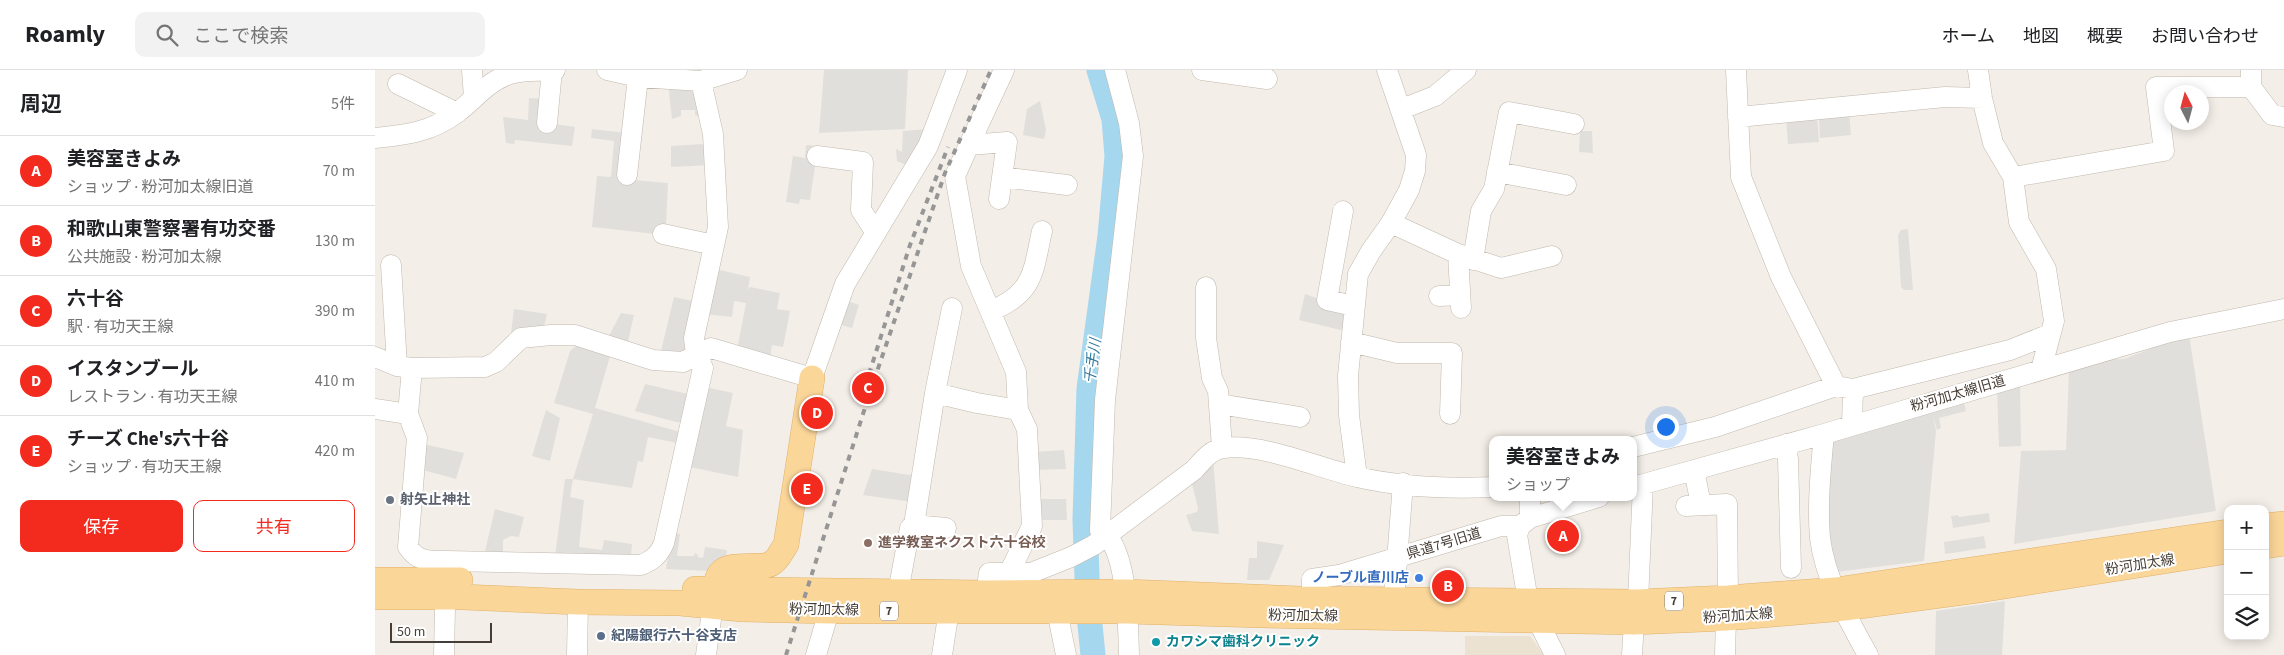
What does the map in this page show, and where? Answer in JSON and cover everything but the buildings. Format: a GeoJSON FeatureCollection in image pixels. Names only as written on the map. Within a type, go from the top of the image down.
{"type":"FeatureCollection","features":[{"type":"Feature","properties":{"kind":"main road"},"geometry":{"type":"LineString","coordinates":[[714,597],[718,575],[723,570],[733,567],[764,566],[773,563],[786,545],[812,378]]}},
{"type":"Feature","properties":{"kind":"main road"},"geometry":{"type":"LineString","coordinates":[[2269,526],[2284,524]]}},
{"type":"Feature","properties":{"kind":"main road","name":"粉河加太線"},"geometry":{"type":"LineString","coordinates":[[1840,599],[2224,533]]}},
{"type":"Feature","properties":{"kind":"main road"},"geometry":{"type":"LineString","coordinates":[[2269,545],[2284,543]]}},
{"type":"Feature","properties":{"kind":"main road","name":"粉河加太線"},"geometry":{"type":"LineString","coordinates":[[1122,602],[1261,616],[1533,611],[1636,612],[1727,608],[1978,590],[2224,552]]}},
{"type":"Feature","properties":{"kind":"main road","name":"粉河加太線"},"geometry":{"type":"LineString","coordinates":[[375,580],[446,579],[714,597],[741,609],[829,611],[948,601],[1062,605],[1122,602],[1394,599],[1533,611]]}},
{"type":"Feature","properties":{"kind":"main road","name":"粉河加太線"},"geometry":{"type":"LineString","coordinates":[[375,597],[446,579],[578,602],[898,592],[948,601],[986,593],[1062,605]]}},
{"type":"Feature","properties":{"kind":"street"},"geometry":{"type":"LineString","coordinates":[[472,70],[474,97]]}},
{"type":"Feature","properties":{"kind":"street"},"geometry":{"type":"LineString","coordinates":[[375,138],[409,135],[428,130],[457,113],[495,80],[512,71],[554,70],[547,123]]}},
{"type":"Feature","properties":{"kind":"street"},"geometry":{"type":"LineString","coordinates":[[607,70],[638,77],[701,81],[737,70]]}},
{"type":"Feature","properties":{"kind":"street"},"geometry":{"type":"LineString","coordinates":[[375,358],[405,367],[485,367],[496,362],[521,338],[551,335],[575,336],[653,360],[683,362],[711,348],[812,378],[845,284],[928,146],[957,70]]}},
{"type":"Feature","properties":{"kind":"street"},"geometry":{"type":"LineString","coordinates":[[1004,70],[955,176],[971,266],[1017,372],[1019,410],[1027,429],[1032,526],[1009,573]]}},
{"type":"Feature","properties":{"kind":"street"},"geometry":{"type":"LineString","coordinates":[[1101,540],[1105,400],[1133,156],[1129,123],[1115,70]]}},
{"type":"Feature","properties":{"kind":"street"},"geometry":{"type":"LineString","coordinates":[[1202,70],[1267,79]]}},
{"type":"Feature","properties":{"kind":"street"},"geometry":{"type":"LineString","coordinates":[[1357,477],[1349,415],[1348,376],[1358,274],[1371,251],[1391,224],[1409,190],[1415,171],[1416,155],[1402,109],[1387,70]]}},
{"type":"Feature","properties":{"kind":"street"},"geometry":{"type":"LineString","coordinates":[[1402,109],[1435,96],[1466,70]]}},
{"type":"Feature","properties":{"kind":"street"},"geometry":{"type":"LineString","coordinates":[[1735,70],[1741,177],[1781,277],[1845,388],[1852,424]]}},
{"type":"Feature","properties":{"kind":"street"},"geometry":{"type":"LineString","coordinates":[[1978,70],[1982,98],[1993,143],[2013,177],[2019,222],[2046,269],[2054,321],[2041,370]]}},
{"type":"Feature","properties":{"kind":"street"},"geometry":{"type":"LineString","coordinates":[[627,175],[638,77]]}},
{"type":"Feature","properties":{"kind":"street"},"geometry":{"type":"LineString","coordinates":[[2013,177],[2164,151],[2156,88],[2251,79],[2272,115],[2284,117]]}},
{"type":"Feature","properties":{"kind":"street"},"geometry":{"type":"LineString","coordinates":[[391,265],[405,367],[408,414],[417,438],[408,547],[414,556],[446,579],[641,565],[655,558],[660,554],[664,543],[703,368],[696,355],[694,338],[718,227],[713,134],[701,81]]}},
{"type":"Feature","properties":{"kind":"street"},"geometry":{"type":"LineString","coordinates":[[398,84],[457,113]]}},
{"type":"Feature","properties":{"kind":"street"},"geometry":{"type":"LineString","coordinates":[[1738,117],[1945,97],[1982,98]]}},
{"type":"Feature","properties":{"kind":"street"},"geometry":{"type":"LineString","coordinates":[[1439,296],[1460,301],[1465,257],[1481,211],[1494,189],[1509,112],[1574,124]]}},
{"type":"Feature","properties":{"kind":"street"},"geometry":{"type":"LineString","coordinates":[[969,145],[1007,142],[999,199]]}},
{"type":"Feature","properties":{"kind":"street"},"geometry":{"type":"LineString","coordinates":[[817,156],[863,162],[861,210],[876,232]]}},
{"type":"Feature","properties":{"kind":"street"},"geometry":{"type":"LineString","coordinates":[[1497,172],[1566,185]]}},
{"type":"Feature","properties":{"kind":"street"},"geometry":{"type":"LineString","coordinates":[[1002,178],[1067,185]]}},
{"type":"Feature","properties":{"kind":"street"},"geometry":{"type":"LineString","coordinates":[[1343,211],[1327,300],[1354,306]]}},
{"type":"Feature","properties":{"kind":"street"},"geometry":{"type":"LineString","coordinates":[[1391,224],[1465,257],[1501,268],[1552,256]]}},
{"type":"Feature","properties":{"kind":"street"},"geometry":{"type":"LineString","coordinates":[[991,311],[1011,302],[1031,279],[1042,231]]}},
{"type":"Feature","properties":{"kind":"street"},"geometry":{"type":"LineString","coordinates":[[663,234],[714,245]]}},
{"type":"Feature","properties":{"kind":"street"},"geometry":{"type":"LineString","coordinates":[[1206,287],[1206,338],[1212,378],[1218,391],[1222,448]]}},
{"type":"Feature","properties":{"kind":"street"},"geometry":{"type":"LineString","coordinates":[[898,592],[910,528],[914,525],[935,393],[952,308]]}},
{"type":"Feature","properties":{"kind":"street","name":"粉河加太線旧道"},"geometry":{"type":"LineString","coordinates":[[1638,486],[1824,434],[1852,424],[2170,332],[2284,309]]}},
{"type":"Feature","properties":{"kind":"street"},"geometry":{"type":"LineString","coordinates":[[1637,446],[1715,427],[1845,388],[2010,350],[2050,334]]}},
{"type":"Feature","properties":{"kind":"street"},"geometry":{"type":"LineString","coordinates":[[1351,342],[1397,353],[1452,353],[1450,414]]}},
{"type":"Feature","properties":{"kind":"street"},"geometry":{"type":"LineString","coordinates":[[935,393],[1019,410]]}},
{"type":"Feature","properties":{"kind":"street"},"geometry":{"type":"LineString","coordinates":[[1219,404],[1300,417]]}},
{"type":"Feature","properties":{"kind":"street"},"geometry":{"type":"LineString","coordinates":[[375,409],[408,414]]}},
{"type":"Feature","properties":{"kind":"street"},"geometry":{"type":"LineString","coordinates":[[1824,434],[1821,465],[1820,538],[1840,599],[1867,655]]}},
{"type":"Feature","properties":{"kind":"street"},"geometry":{"type":"LineString","coordinates":[[1786,444],[1791,568]]}},
{"type":"Feature","properties":{"kind":"street"},"geometry":{"type":"LineString","coordinates":[[986,593],[989,573],[1031,573],[1071,556],[1101,540],[1194,470],[1207,456],[1222,448],[1245,448],[1357,477],[1458,489],[1489,487]]}},
{"type":"Feature","properties":{"kind":"street"},"geometry":{"type":"LineString","coordinates":[[1694,470],[1694,506],[1727,504],[1725,655]]}},
{"type":"Feature","properties":{"kind":"street"},"geometry":{"type":"LineString","coordinates":[[1394,599],[1403,483]]}},
{"type":"Feature","properties":{"kind":"street"},"geometry":{"type":"LineString","coordinates":[[1632,655],[1636,612],[1638,486]]}},
{"type":"Feature","properties":{"kind":"street"},"geometry":{"type":"LineString","coordinates":[[1529,501],[1525,522],[1517,536],[1533,611],[1555,655]]}},
{"type":"Feature","properties":{"kind":"street"},"geometry":{"type":"LineString","coordinates":[[1525,522],[1587,501]]}},
{"type":"Feature","properties":{"kind":"street","name":"県道7号旧道"},"geometry":{"type":"LineString","coordinates":[[1312,599],[1312,579],[1339,575],[1501,526],[1525,522]]}},
{"type":"Feature","properties":{"kind":"street"},"geometry":{"type":"LineString","coordinates":[[914,525],[946,528]]}},
{"type":"Feature","properties":{"kind":"street"},"geometry":{"type":"LineString","coordinates":[[1101,540],[1113,542],[1129,655]]}},
{"type":"Feature","properties":{"kind":"street"},"geometry":{"type":"LineString","coordinates":[[444,655],[446,579]]}},
{"type":"Feature","properties":{"kind":"street"},"geometry":{"type":"LineString","coordinates":[[706,655],[714,597]]}},
{"type":"Feature","properties":{"kind":"street"},"geometry":{"type":"LineString","coordinates":[[942,655],[948,601]]}},
{"type":"Feature","properties":{"kind":"street"},"geometry":{"type":"LineString","coordinates":[[577,655],[578,602]]}},
{"type":"Feature","properties":{"kind":"street"},"geometry":{"type":"LineString","coordinates":[[1062,605],[1066,655]]}},
{"type":"Feature","properties":{"kind":"street"},"geometry":{"type":"LineString","coordinates":[[816,655],[829,611]]}},
{"type":"Feature","properties":{"kind":"shaded area"},"geometry":{"type":"Polygon","coordinates":[[[824,70],[908,70],[905,129],[819,133],[824,70]]]}},
{"type":"Feature","properties":{"kind":"shaded area"},"geometry":{"type":"Polygon","coordinates":[[[668,83],[696,86],[712,165],[671,167],[671,146],[703,144],[702,118],[695,115],[695,110],[681,110],[681,116],[672,119],[668,83]]]}},
{"type":"Feature","properties":{"kind":"shaded area"},"geometry":{"type":"Polygon","coordinates":[[[529,98],[543,99],[542,122],[575,127],[572,146],[515,140],[514,144],[506,143],[503,117],[528,120],[529,98]]]}},
{"type":"Feature","properties":{"kind":"shaded area"},"geometry":{"type":"Polygon","coordinates":[[[1040,101],[1046,130],[1044,139],[1023,135],[1027,109],[1040,101]]]}},
{"type":"Feature","properties":{"kind":"shaded area"},"geometry":{"type":"Polygon","coordinates":[[[1849,111],[1851,135],[1820,138],[1819,119],[1849,111]]]}},
{"type":"Feature","properties":{"kind":"shaded area"},"geometry":{"type":"Polygon","coordinates":[[[1817,115],[1819,142],[1788,144],[1786,119],[1817,115]]]}},
{"type":"Feature","properties":{"kind":"shaded area"},"geometry":{"type":"Polygon","coordinates":[[[592,129],[626,133],[622,179],[668,183],[666,227],[656,234],[592,227],[597,176],[611,177],[614,141],[591,138],[592,129]]]}},
{"type":"Feature","properties":{"kind":"shaded area"},"geometry":{"type":"Polygon","coordinates":[[[930,129],[911,167],[897,161],[896,149],[902,152],[903,131],[930,129]]]}},
{"type":"Feature","properties":{"kind":"shaded area"},"geometry":{"type":"Polygon","coordinates":[[[1580,131],[1592,131],[1593,153],[1579,152],[1580,131]]]}},
{"type":"Feature","properties":{"kind":"shaded area"},"geometry":{"type":"Polygon","coordinates":[[[806,145],[818,146],[810,200],[800,199],[799,204],[786,202],[793,156],[805,158],[806,145]]]}},
{"type":"Feature","properties":{"kind":"shaded area"},"geometry":{"type":"Polygon","coordinates":[[[1908,229],[1913,290],[1904,290],[1901,287],[1898,235],[1901,230],[1908,229]]]}},
{"type":"Feature","properties":{"kind":"shaded area"},"geometry":{"type":"Polygon","coordinates":[[[715,269],[750,277],[748,290],[750,287],[780,293],[777,309],[790,311],[783,347],[772,345],[770,358],[737,350],[746,303],[734,301],[732,317],[704,314],[715,269]]]}},
{"type":"Feature","properties":{"kind":"shaded area"},"geometry":{"type":"Polygon","coordinates":[[[1305,294],[1327,302],[1354,306],[1349,332],[1299,320],[1305,294]]]}},
{"type":"Feature","properties":{"kind":"shaded area"},"geometry":{"type":"Polygon","coordinates":[[[674,297],[697,302],[684,357],[660,355],[674,297]]]}},
{"type":"Feature","properties":{"kind":"shaded area"},"geometry":{"type":"Polygon","coordinates":[[[842,299],[859,305],[852,328],[834,323],[842,299]]]}},
{"type":"Feature","properties":{"kind":"shaded area"},"geometry":{"type":"Polygon","coordinates":[[[514,309],[547,314],[544,327],[522,335],[511,333],[514,309]]]}},
{"type":"Feature","properties":{"kind":"shaded area"},"geometry":{"type":"Polygon","coordinates":[[[621,313],[634,315],[627,346],[606,341],[621,313]]]}},
{"type":"Feature","properties":{"kind":"shaded area"},"geometry":{"type":"Polygon","coordinates":[[[2189,334],[2216,511],[2014,544],[2021,451],[2066,450],[2069,369],[2097,360],[2124,359],[2189,334]]]}},
{"type":"Feature","properties":{"kind":"shaded area"},"geometry":{"type":"Polygon","coordinates":[[[579,343],[611,353],[595,408],[684,433],[682,444],[648,437],[643,462],[638,461],[632,488],[573,479],[593,414],[554,403],[570,351],[579,343]]]}},
{"type":"Feature","properties":{"kind":"shaded area"},"geometry":{"type":"Polygon","coordinates":[[[2020,381],[2021,446],[1999,447],[1997,389],[2020,381]]]}},
{"type":"Feature","properties":{"kind":"shaded area"},"geometry":{"type":"Polygon","coordinates":[[[645,384],[692,395],[687,423],[635,411],[645,384]]]}},
{"type":"Feature","properties":{"kind":"shaded area"},"geometry":{"type":"Polygon","coordinates":[[[710,388],[733,393],[726,426],[743,430],[738,477],[690,467],[702,394],[710,388]]]}},
{"type":"Feature","properties":{"kind":"shaded area"},"geometry":{"type":"Polygon","coordinates":[[[1963,399],[1966,411],[1939,418],[1941,428],[1937,430],[1933,415],[1936,431],[1924,561],[1836,572],[1826,527],[1833,437],[1963,399]]]}},
{"type":"Feature","properties":{"kind":"shaded area"},"geometry":{"type":"Polygon","coordinates":[[[546,410],[560,418],[550,461],[532,456],[546,410]]]}},
{"type":"Feature","properties":{"kind":"shaded area"},"geometry":{"type":"Polygon","coordinates":[[[423,444],[464,453],[456,479],[423,470],[423,444]]]}},
{"type":"Feature","properties":{"kind":"shaded area"},"geometry":{"type":"Polygon","coordinates":[[[1064,450],[1066,469],[1035,470],[1034,452],[1064,450]]]}},
{"type":"Feature","properties":{"kind":"shaded area"},"geometry":{"type":"Polygon","coordinates":[[[1213,458],[1219,534],[1192,531],[1186,515],[1197,512],[1198,508],[1190,476],[1213,458]]]}},
{"type":"Feature","properties":{"kind":"shaded area"},"geometry":{"type":"Polygon","coordinates":[[[872,469],[916,476],[912,502],[863,495],[872,469]]]}},
{"type":"Feature","properties":{"kind":"shaded area"},"geometry":{"type":"Polygon","coordinates":[[[565,479],[573,479],[570,497],[584,500],[579,547],[602,550],[604,540],[632,544],[631,556],[555,557],[565,479]]]}},
{"type":"Feature","properties":{"kind":"shaded area"},"geometry":{"type":"Polygon","coordinates":[[[1038,499],[1066,499],[1067,520],[1037,520],[1038,499]]]}},
{"type":"Feature","properties":{"kind":"shaded area"},"geometry":{"type":"Polygon","coordinates":[[[495,509],[524,517],[519,537],[511,536],[503,540],[503,552],[485,551],[495,509]]]}},
{"type":"Feature","properties":{"kind":"shaded area"},"geometry":{"type":"Polygon","coordinates":[[[1989,513],[1990,522],[1953,528],[1951,516],[1958,515],[1959,517],[1989,513]]]}},
{"type":"Feature","properties":{"kind":"shaded area"},"geometry":{"type":"Polygon","coordinates":[[[672,533],[680,534],[677,556],[694,556],[695,553],[698,557],[703,558],[705,547],[727,550],[726,556],[716,563],[710,571],[666,569],[672,533]]]}},
{"type":"Feature","properties":{"kind":"shaded area"},"geometry":{"type":"Polygon","coordinates":[[[1984,536],[1986,548],[1945,554],[1944,542],[1984,536]]]}},
{"type":"Feature","properties":{"kind":"shaded area"},"geometry":{"type":"Polygon","coordinates":[[[1257,541],[1284,545],[1269,580],[1247,580],[1249,558],[1257,558],[1257,541]]]}},
{"type":"Feature","properties":{"kind":"shaded area"},"geometry":{"type":"Polygon","coordinates":[[[2005,601],[2002,655],[1935,655],[1936,611],[2005,601]]]}},
{"type":"Feature","properties":{"kind":"shaded area"},"geometry":{"type":"Polygon","coordinates":[[[1465,636],[1530,636],[1544,655],[1465,655],[1465,636]]]}},
{"type":"Feature","properties":{"kind":"waterway","name":"千手川"},"geometry":{"type":"LineString","coordinates":[[1093,655],[1088,605],[1085,520],[1089,389],[1110,236],[1117,156],[1114,119],[1099,70]]}},
{"type":"Feature","properties":{"kind":"railway"},"geometry":{"type":"LineString","coordinates":[[786,655],[871,389],[945,173],[991,70]]}},
{"type":"Feature","properties":{"kind":"railway"},"geometry":{"type":"LineString","coordinates":[[869,374],[910,245],[948,147]]}},
{"type":"Feature","properties":{"kind":"place","name":"六十谷"},"geometry":{"type":"Point","coordinates":[868,388]}},
{"type":"Feature","properties":{"kind":"place","name":"イスタンブール"},"geometry":{"type":"Point","coordinates":[817,413]}},
{"type":"Feature","properties":{"kind":"place","name":"チーズ Che's六十谷"},"geometry":{"type":"Point","coordinates":[807,489]}},
{"type":"Feature","properties":{"kind":"place","name":"射矢止神社"},"geometry":{"type":"Point","coordinates":[390,500]}},
{"type":"Feature","properties":{"kind":"place","name":"美容室きよみ"},"geometry":{"type":"Point","coordinates":[1563,536]}},
{"type":"Feature","properties":{"kind":"place","name":"進学教室ネクスト六十谷校"},"geometry":{"type":"Point","coordinates":[868,543]}},
{"type":"Feature","properties":{"kind":"place","name":"ノーブル直川店"},"geometry":{"type":"Point","coordinates":[1419,578]}},
{"type":"Feature","properties":{"kind":"place","name":"和歌山東警察署有功交番"},"geometry":{"type":"Point","coordinates":[1448,586]}},
{"type":"Feature","properties":{"kind":"place","name":"紀陽銀行六十谷支店"},"geometry":{"type":"Point","coordinates":[601,636]}},
{"type":"Feature","properties":{"kind":"place","name":"カワシマ歯科クリニック"},"geometry":{"type":"Point","coordinates":[1156,642]}}]}
